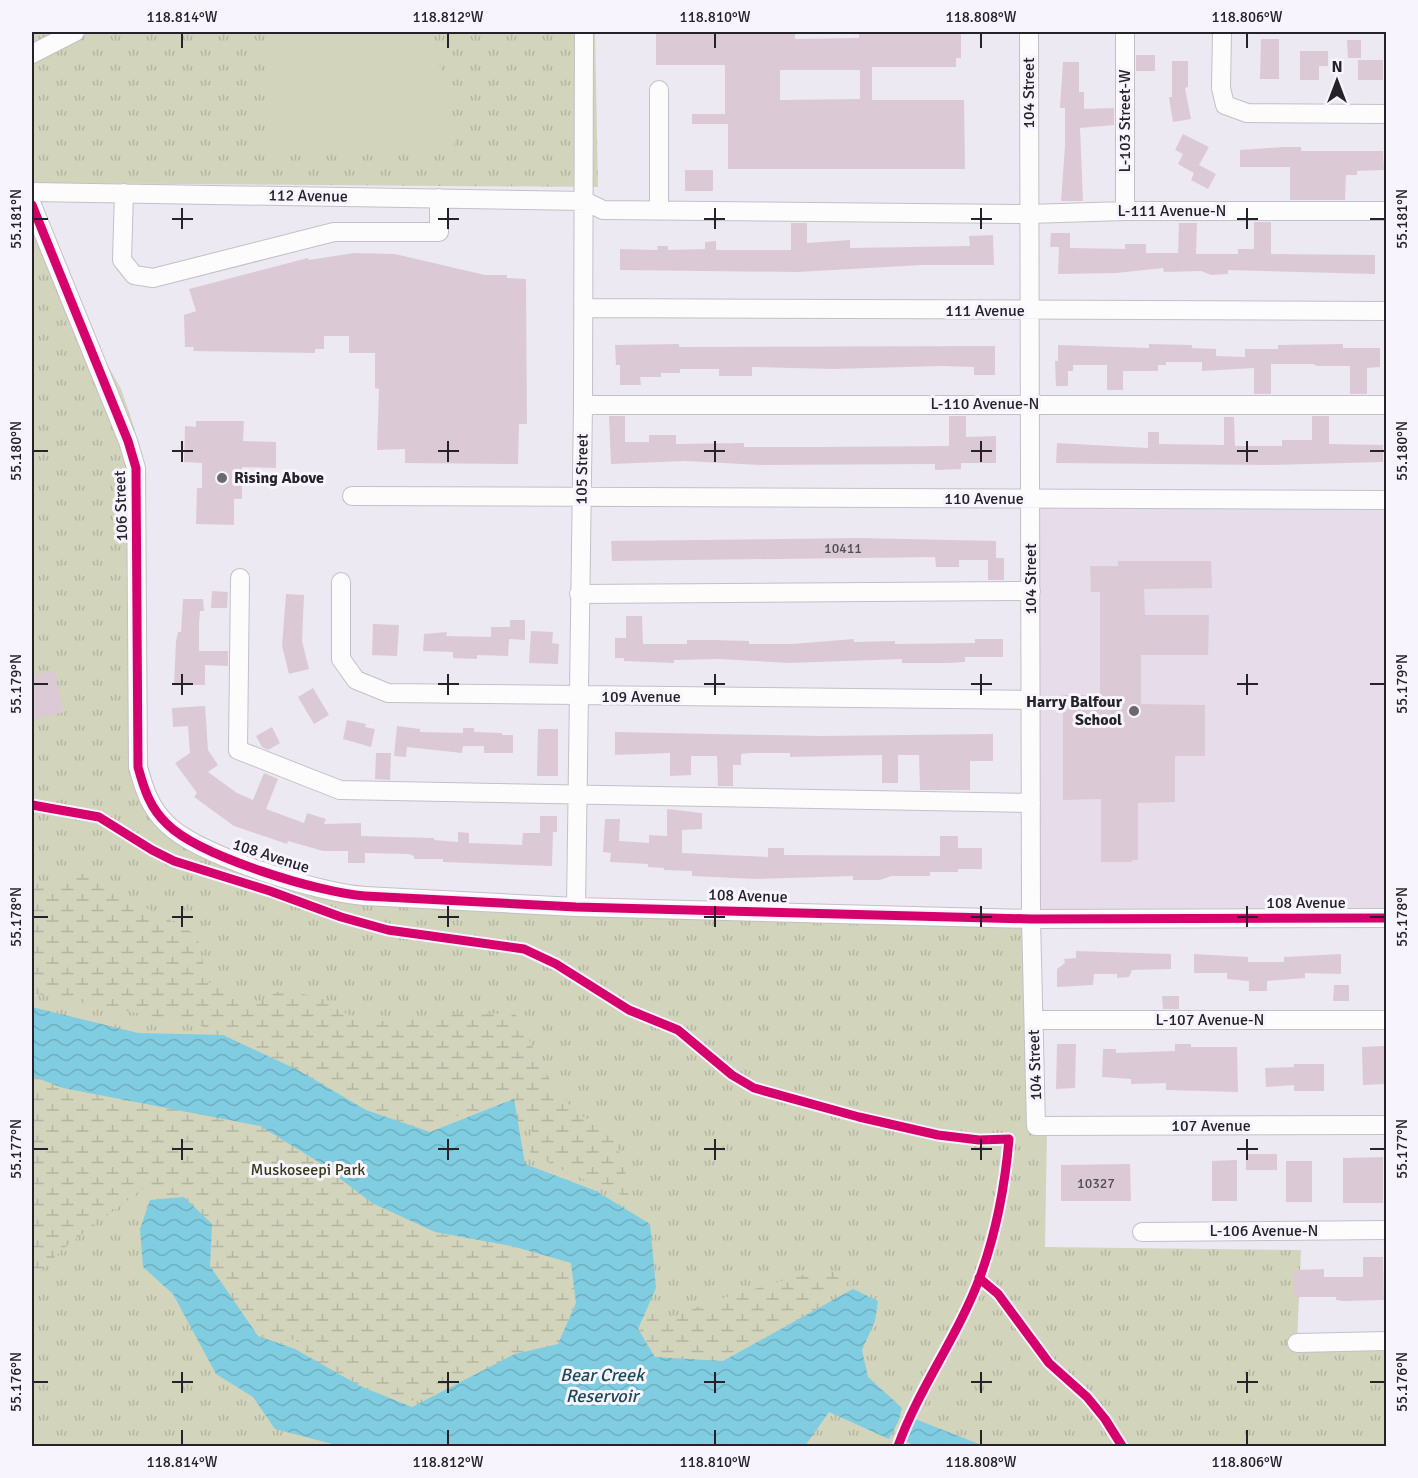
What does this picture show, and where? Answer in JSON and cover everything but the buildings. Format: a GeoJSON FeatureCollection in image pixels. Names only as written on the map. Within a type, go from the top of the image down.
{"type":"FeatureCollection","features":[{"type":"Feature","properties":{"kind":"street"},"geometry":{"type":"LineString","coordinates":[[32,54],[75,32]]}},
{"type":"Feature","properties":{"kind":"street","name":"105 Street"},"geometry":{"type":"LineString","coordinates":[[576,906],[580,795],[579,594],[585,201],[584,32]]}},
{"type":"Feature","properties":{"kind":"street","name":"104 Street"},"geometry":{"type":"LineString","coordinates":[[1029,32],[1031,919],[1036,1126]]}},
{"type":"Feature","properties":{"kind":"street","name":"L-103 Street-W"},"geometry":{"type":"LineString","coordinates":[[1125,32],[1125,211]]}},
{"type":"Feature","properties":{"kind":"street"},"geometry":{"type":"LineString","coordinates":[[1221,32],[1221,88],[1225,105],[1246,113],[1386,114]]}},
{"type":"Feature","properties":{"kind":"street"},"geometry":{"type":"LineString","coordinates":[[659,90],[659,210]]}},
{"type":"Feature","properties":{"kind":"street","name":"112 Avenue"},"geometry":{"type":"LineString","coordinates":[[32,192],[585,201],[603,210],[659,210]]}},
{"type":"Feature","properties":{"kind":"street"},"geometry":{"type":"LineString","coordinates":[[124,193],[122,260],[134,275],[153,278],[334,231],[439,232],[439,198]]}},
{"type":"Feature","properties":{"kind":"street","name":"106 Street"},"geometry":{"type":"LineString","coordinates":[[32,205],[128,441],[136,468],[138,767],[144,789]]}},
{"type":"Feature","properties":{"kind":"street","name":"L-111 Avenue-N"},"geometry":{"type":"LineString","coordinates":[[659,210],[1029,214],[1125,211],[1386,211]]}},
{"type":"Feature","properties":{"kind":"street","name":"111 Avenue"},"geometry":{"type":"LineString","coordinates":[[584,308],[1386,311]]}},
{"type":"Feature","properties":{"kind":"street","name":"L-110 Avenue-N"},"geometry":{"type":"LineString","coordinates":[[583,405],[1386,405]]}},
{"type":"Feature","properties":{"kind":"street","name":"110 Avenue"},"geometry":{"type":"LineString","coordinates":[[352,496],[1386,500]]}},
{"type":"Feature","properties":{"kind":"street"},"geometry":{"type":"LineString","coordinates":[[240,578],[238,750],[340,790],[1031,803]]}},
{"type":"Feature","properties":{"kind":"street","name":"109 Avenue"},"geometry":{"type":"LineString","coordinates":[[341,582],[341,659],[356,680],[388,693],[580,697],[1032,700]]}},
{"type":"Feature","properties":{"kind":"street"},"geometry":{"type":"LineString","coordinates":[[579,594],[1031,591]]}},
{"type":"Feature","properties":{"kind":"street","name":"108 Avenue"},"geometry":{"type":"LineString","coordinates":[[144,789],[153,808],[166,824],[188,841],[220,855],[328,890],[365,896],[576,906],[1031,919],[1386,918]]}},
{"type":"Feature","properties":{"kind":"street","name":"L-107 Avenue-N"},"geometry":{"type":"LineString","coordinates":[[1034,1020],[1386,1020]]}},
{"type":"Feature","properties":{"kind":"street","name":"107 Avenue"},"geometry":{"type":"LineString","coordinates":[[1036,1126],[1386,1125]]}},
{"type":"Feature","properties":{"kind":"street","name":"L-106 Avenue-N"},"geometry":{"type":"LineString","coordinates":[[1142,1232],[1386,1230]]}},
{"type":"Feature","properties":{"kind":"street"},"geometry":{"type":"LineString","coordinates":[[1297,1343],[1386,1341]]}},
{"type":"Feature","properties":{"kind":"shaded area"},"geometry":{"type":"Polygon","coordinates":[[[1031,499],[1386,500],[1386,918],[1031,919],[1031,499]]]}},
{"type":"Feature","properties":{"kind":"green space"},"geometry":{"type":"Polygon","coordinates":[[[32,32],[595,32],[598,187],[32,183],[32,32]]]}},
{"type":"Feature","properties":{"kind":"green space"},"geometry":{"type":"Polygon","coordinates":[[[267,32],[418,32],[436,58],[448,88],[453,120],[454,153],[277,153],[268,146],[267,32]]]}},
{"type":"Feature","properties":{"kind":"green space","name":"Muskoseepi Park"},"geometry":{"type":"Polygon","coordinates":[[[32,229],[121,389],[135,430],[144,586],[137,751],[170,823],[213,846],[362,899],[1034,917],[1036,1126],[1047,1126],[1045,1247],[1301,1250],[1297,1343],[1386,1341],[1386,1446],[32,1446],[32,229]]]}},
{"type":"Feature","properties":{"kind":"green space"},"geometry":{"type":"Polygon","coordinates":[[[77,871],[197,935],[207,981],[249,1007],[283,989],[326,1000],[361,1023],[446,1015],[515,1013],[551,1082],[575,1112],[613,1133],[634,1200],[566,1172],[530,1152],[532,1125],[446,1115],[430,1145],[284,1075],[200,1025],[32,993],[32,880],[45,888],[77,871]]]}},
{"type":"Feature","properties":{"kind":"green space"},"geometry":{"type":"Polygon","coordinates":[[[32,1054],[271,1108],[478,1219],[591,1271],[561,1356],[476,1384],[399,1404],[337,1388],[295,1339],[253,1350],[193,1270],[149,1184],[64,1248],[32,1278],[32,1054]]]}},
{"type":"Feature","properties":{"kind":"green space"},"geometry":{"type":"Polygon","coordinates":[[[826,1268],[853,1284],[831,1291],[803,1332],[724,1370],[625,1361],[642,1312],[672,1318],[707,1303],[826,1268]]]}},
{"type":"Feature","properties":{"kind":"water","name":"Bear Creek Reservoir"},"geometry":{"type":"Polygon","coordinates":[[[32,1007],[138,1033],[223,1035],[298,1070],[366,1110],[430,1132],[514,1099],[525,1164],[596,1191],[650,1224],[656,1288],[638,1329],[655,1357],[723,1361],[853,1289],[878,1301],[875,1321],[862,1350],[868,1377],[902,1408],[898,1422],[889,1439],[829,1412],[805,1446],[340,1446],[275,1429],[253,1397],[216,1374],[173,1294],[143,1267],[140,1229],[150,1200],[184,1197],[212,1224],[210,1266],[258,1336],[295,1349],[360,1386],[412,1407],[515,1354],[558,1344],[576,1303],[571,1263],[512,1246],[435,1232],[372,1203],[317,1161],[260,1126],[63,1088],[32,1076],[32,1007]]]}},
{"type":"Feature","properties":{"kind":"water"},"geometry":{"type":"Polygon","coordinates":[[[905,1415],[984,1446],[915,1446],[895,1435],[905,1415]]]}},
{"type":"Feature","properties":{"kind":"cycle path"},"geometry":{"type":"LineString","coordinates":[[32,205],[128,441],[136,468],[138,767],[148,798],[161,818],[183,836],[205,848],[261,871],[319,888],[365,896],[576,907],[1031,919],[1386,918]]}},
{"type":"Feature","properties":{"kind":"cycle path"},"geometry":{"type":"LineString","coordinates":[[32,805],[99,817],[174,861],[270,891],[341,917],[388,930],[524,949],[556,964],[629,1010],[678,1030],[732,1075],[754,1088],[859,1117],[938,1135],[979,1140],[1009,1139],[999,1209],[980,1277],[898,1446]]}},
{"type":"Feature","properties":{"kind":"cycle path"},"geometry":{"type":"LineString","coordinates":[[979,1278],[998,1294],[1049,1363],[1087,1397],[1105,1419],[1122,1446]]}},
{"type":"Feature","properties":{"kind":"place","name":"Rising Above"},"geometry":{"type":"Point","coordinates":[222,478]}},
{"type":"Feature","properties":{"kind":"place","name":"Harry Balfour School"},"geometry":{"type":"Point","coordinates":[1134,711]}}]}
